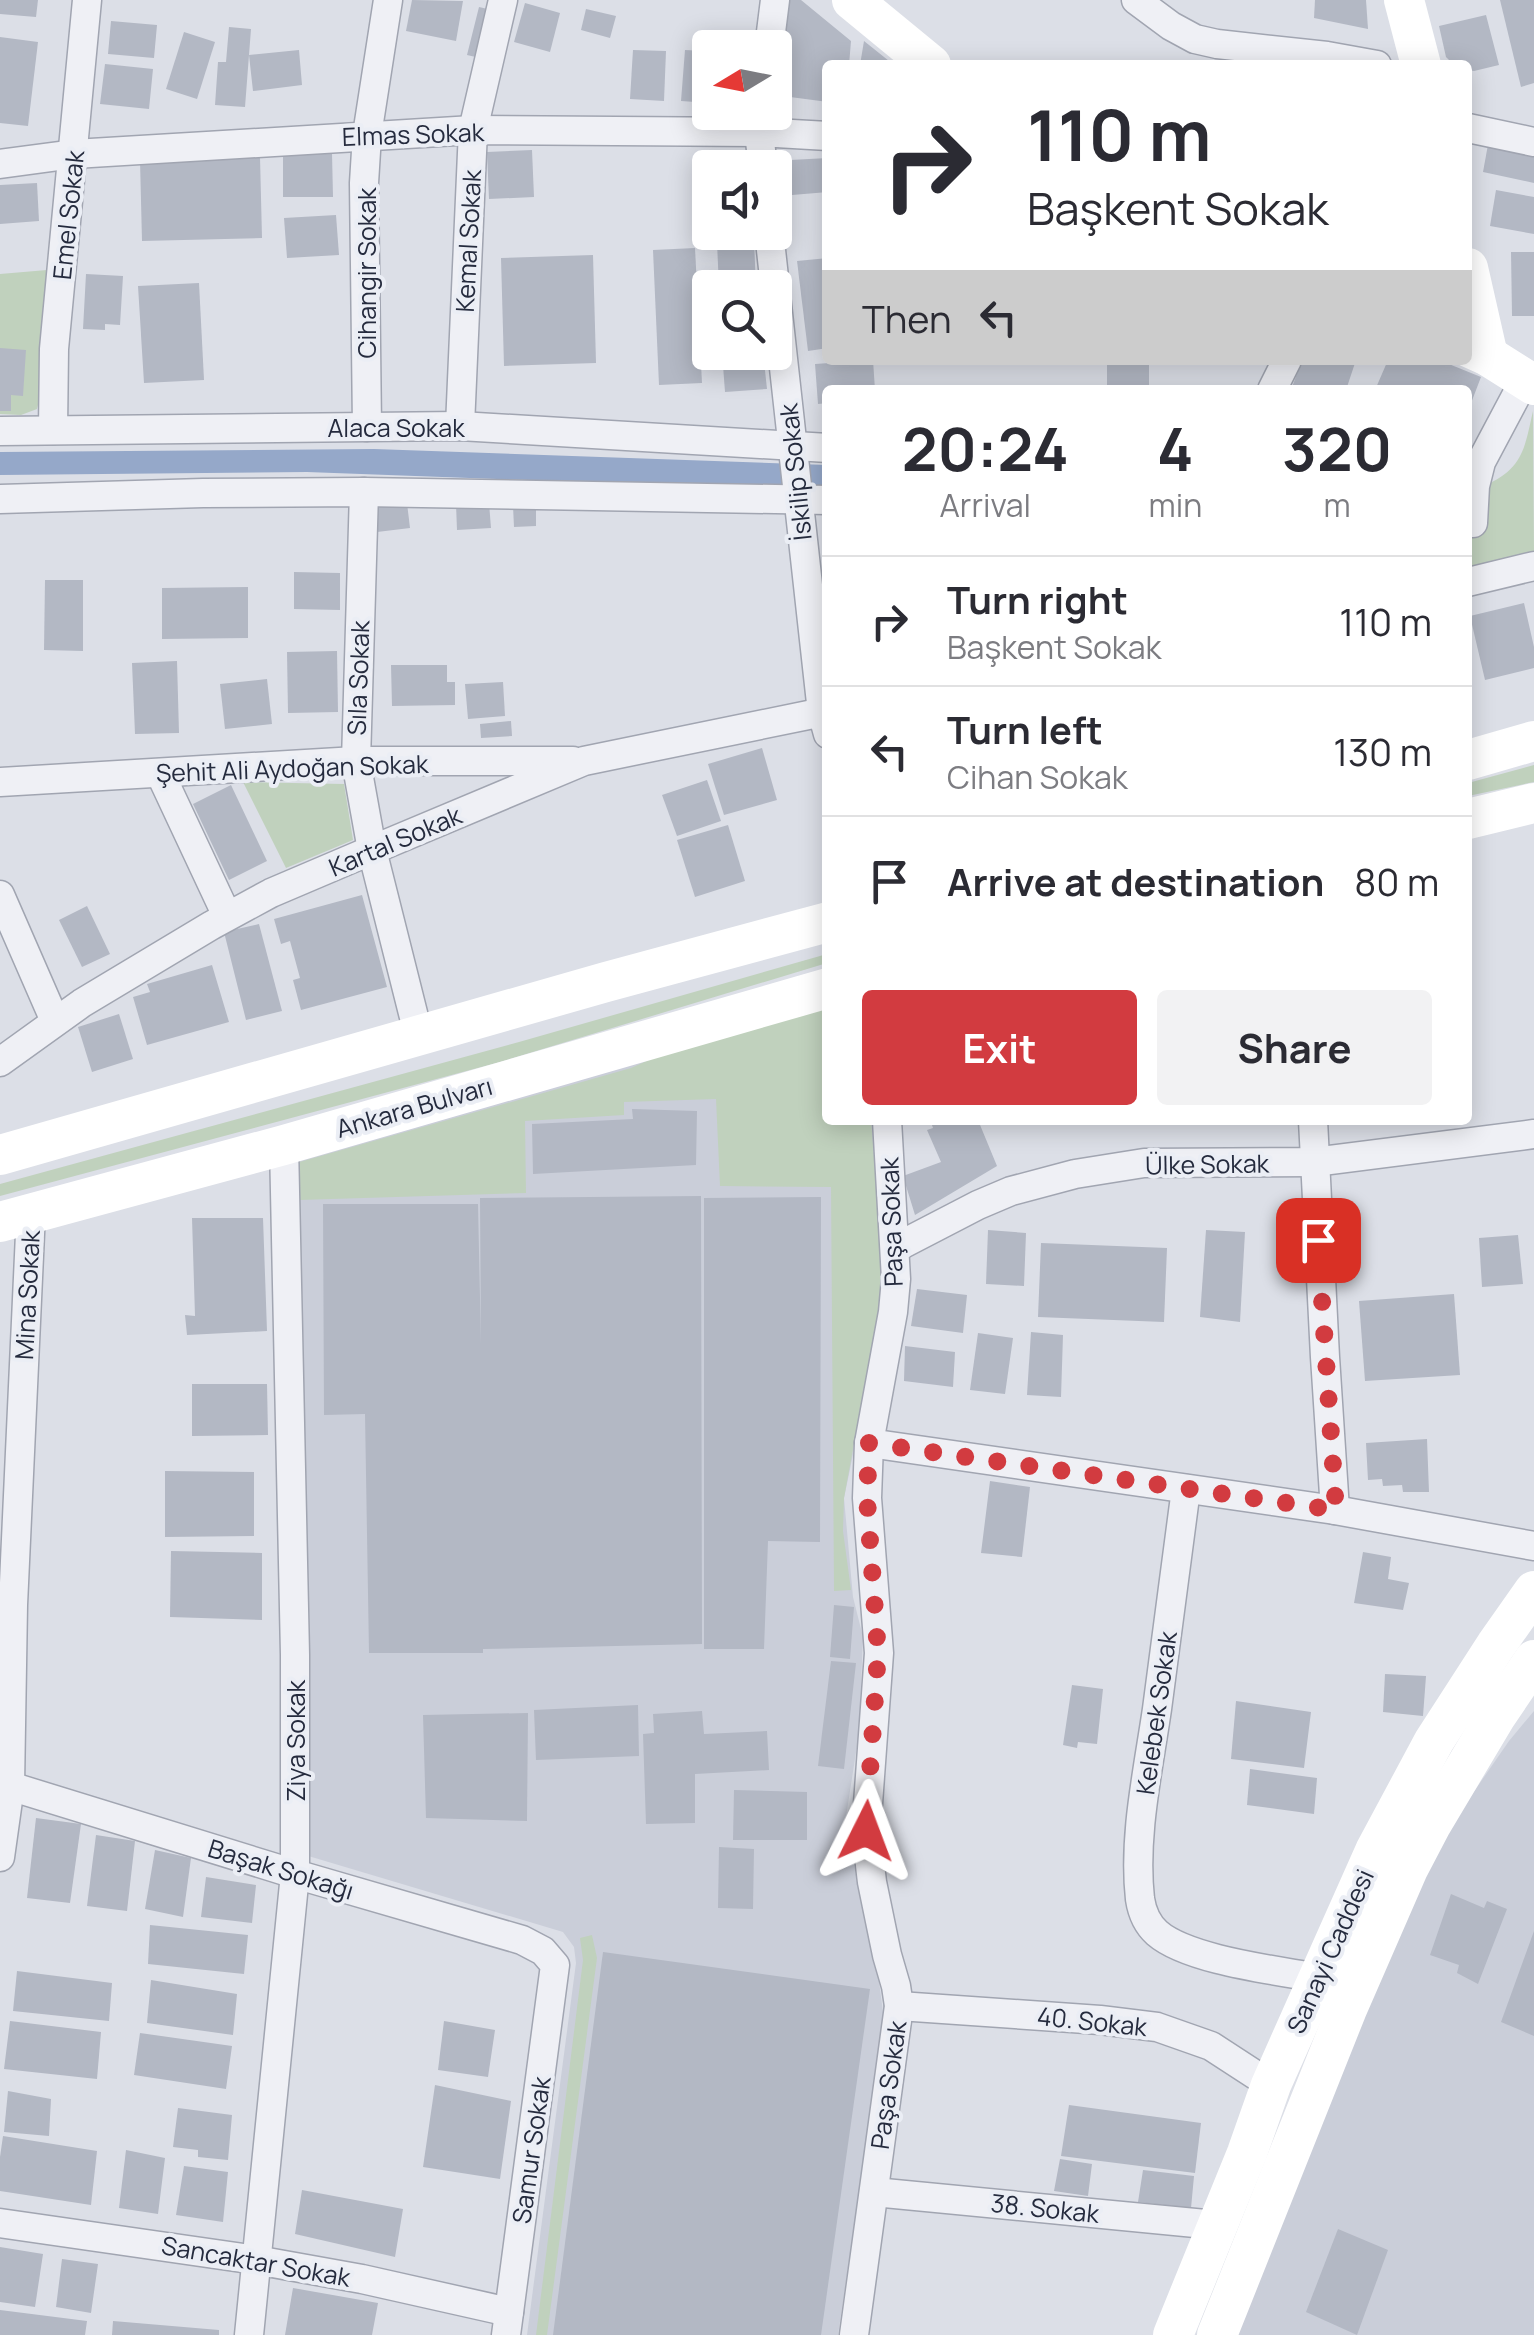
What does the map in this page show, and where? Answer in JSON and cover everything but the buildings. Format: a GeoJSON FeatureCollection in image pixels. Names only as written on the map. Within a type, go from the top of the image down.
{"type":"FeatureCollection","features":[{"type":"Feature","properties":{"kind":"main road"},"geometry":{"type":"LineString","coordinates":[[852,0],[925,60]]}},
{"type":"Feature","properties":{"kind":"main road"},"geometry":{"type":"LineString","coordinates":[[1404,0],[1420,60]]}},
{"type":"Feature","properties":{"kind":"main road"},"geometry":{"type":"LineString","coordinates":[[1472,301],[1478,351],[1530,382]]}},
{"type":"Feature","properties":{"kind":"main road"},"geometry":{"type":"LineString","coordinates":[[1472,759],[1534,741]]}},
{"type":"Feature","properties":{"kind":"main road"},"geometry":{"type":"LineString","coordinates":[[1472,818],[1534,803]]}},
{"type":"Feature","properties":{"kind":"main road"},"geometry":{"type":"LineString","coordinates":[[0,1155],[822,924]]}},
{"type":"Feature","properties":{"kind":"main road","name":"Ankara Bulvarı"},"geometry":{"type":"LineString","coordinates":[[16,1217],[284,1145],[822,990]]}},
{"type":"Feature","properties":{"kind":"main road","name":"Sanayi Caddesi"},"geometry":{"type":"LineString","coordinates":[[1172,2335],[1272,2086],[1375,1851],[1420,1766],[1534,1592]]}},
{"type":"Feature","properties":{"kind":"main road","name":"Sanayi Caddesi"},"geometry":{"type":"LineString","coordinates":[[1218,2335],[1347,2009],[1408,1869],[1496,1716],[1534,1660]]}},
{"type":"Feature","properties":{"kind":"street","name":"Emel Sokak"},"geometry":{"type":"LineString","coordinates":[[53,430],[54,350],[87,0]]}},
{"type":"Feature","properties":{"kind":"street","name":"Cihangir Sokak"},"geometry":{"type":"LineString","coordinates":[[366,427],[364,182],[367,135],[388,0]]}},
{"type":"Feature","properties":{"kind":"street","name":"Kemal Sokak"},"geometry":{"type":"LineString","coordinates":[[460,426],[472,130],[503,0]]}},
{"type":"Feature","properties":{"kind":"street"},"geometry":{"type":"LineString","coordinates":[[771,30],[774,0]]}},
{"type":"Feature","properties":{"kind":"street"},"geometry":{"type":"LineString","coordinates":[[1136,0],[1220,54],[1350,60]]}},
{"type":"Feature","properties":{"kind":"street","name":"Elmas Sokak"},"geometry":{"type":"LineString","coordinates":[[0,164],[74,154],[367,135],[692,124]]}},
{"type":"Feature","properties":{"kind":"street","name":"Elmas Sokak"},"geometry":{"type":"LineString","coordinates":[[792,129],[822,135]]}},
{"type":"Feature","properties":{"kind":"street"},"geometry":{"type":"LineString","coordinates":[[1472,129],[1534,142]]}},
{"type":"Feature","properties":{"kind":"street","name":"İskilip Sokak"},"geometry":{"type":"LineString","coordinates":[[771,250],[822,688]]}},
{"type":"Feature","properties":{"kind":"street"},"geometry":{"type":"LineString","coordinates":[[1472,483],[1480,462],[1530,382]]}},
{"type":"Feature","properties":{"kind":"street","name":"Alaca Sokak"},"geometry":{"type":"LineString","coordinates":[[0,431],[460,426],[792,452],[822,449]]}},
{"type":"Feature","properties":{"kind":"street"},"geometry":{"type":"LineString","coordinates":[[0,499],[364,492],[797,495],[822,499]]}},
{"type":"Feature","properties":{"kind":"street","name":"Sıla Sokak"},"geometry":{"type":"LineString","coordinates":[[364,492],[356,761],[372,850],[419,1037]]}},
{"type":"Feature","properties":{"kind":"street"},"geometry":{"type":"LineString","coordinates":[[1472,581],[1534,566]]}},
{"type":"Feature","properties":{"kind":"street","name":"Kartal Sokak"},"geometry":{"type":"LineString","coordinates":[[0,1062],[98,993],[271,893],[584,761],[822,720]]}},
{"type":"Feature","properties":{"kind":"street","name":"Şehit Ali Aydoğan Sokak"},"geometry":{"type":"LineString","coordinates":[[0,782],[356,761],[584,761]]}},
{"type":"Feature","properties":{"kind":"street"},"geometry":{"type":"LineString","coordinates":[[160,773],[227,916]]}},
{"type":"Feature","properties":{"kind":"street"},"geometry":{"type":"LineString","coordinates":[[0,895],[55,1021]]}},
{"type":"Feature","properties":{"kind":"street","name":"Paşa Sokak"},"geometry":{"type":"LineString","coordinates":[[854,2335],[898,2006],[872,1882],[866,1831],[878,1653],[867,1498],[869,1443],[893,1312],[895,1248],[887,1125]]}},
{"type":"Feature","properties":{"kind":"street"},"geometry":{"type":"LineString","coordinates":[[1314,1125],[1336,1510]]}},
{"type":"Feature","properties":{"kind":"street","name":"Ülke Sokak"},"geometry":{"type":"LineString","coordinates":[[895,1248],[1011,1191],[1076,1174],[1144,1164],[1314,1162],[1534,1134]]}},
{"type":"Feature","properties":{"kind":"street","name":"Ziya Sokak"},"geometry":{"type":"LineString","coordinates":[[249,2335],[295,1874],[295,1654],[284,1145]]}},
{"type":"Feature","properties":{"kind":"street","name":"Mina Sokak"},"geometry":{"type":"LineString","coordinates":[[0,1857],[13,1605],[16,1217]]}},
{"type":"Feature","properties":{"kind":"street"},"geometry":{"type":"LineString","coordinates":[[869,1443],[1336,1510],[1534,1546]]}},
{"type":"Feature","properties":{"kind":"street","name":"Kelebek Sokak"},"geometry":{"type":"LineString","coordinates":[[1186,1489],[1147,1774],[1140,1847],[1143,1915],[1156,1932],[1178,1946],[1318,1978]]}},
{"type":"Feature","properties":{"kind":"street","name":"Başak Sokağı"},"geometry":{"type":"LineString","coordinates":[[5,1785],[522,1940],[543,1951],[555,1965]]}},
{"type":"Feature","properties":{"kind":"street","name":"Samur Sokak"},"geometry":{"type":"LineString","coordinates":[[507,2324],[555,1965]]}},
{"type":"Feature","properties":{"kind":"street","name":"40. Sokak"},"geometry":{"type":"LineString","coordinates":[[898,2006],[1100,2020],[1157,2028],[1211,2046],[1272,2086]]}},
{"type":"Feature","properties":{"kind":"street","name":"38. Sokak"},"geometry":{"type":"LineString","coordinates":[[874,2192],[1216,2225]]}},
{"type":"Feature","properties":{"kind":"street","name":"Sancaktar Sokak"},"geometry":{"type":"LineString","coordinates":[[0,2223],[362,2279],[507,2324]]}},
{"type":"Feature","properties":{"kind":"shaded area"},"geometry":{"type":"Polygon","coordinates":[[[698,1033],[822,1116],[822,1125],[875,1125],[884,1306],[844,1498],[853,1597],[863,1637],[859,1733],[846,1817],[883,2012],[838,2335],[527,2335],[576,1963],[574,1947],[563,1932],[305,1855],[291,1159],[698,1033]]]}},
{"type":"Feature","properties":{"kind":"shaded area"},"geometry":{"type":"Polygon","coordinates":[[[1534,1711],[1534,2335],[1232,2335],[1358,2002],[1448,1829],[1534,1711]]]}},
{"type":"Feature","properties":{"kind":"green space"},"geometry":{"type":"Polygon","coordinates":[[[47,270],[43,384],[37,409],[21,415],[0,414],[0,274],[47,270]]]}},
{"type":"Feature","properties":{"kind":"green space"},"geometry":{"type":"Polygon","coordinates":[[[1533,411],[1534,553],[1472,566],[1472,519],[1482,487],[1514,466],[1533,411]]]}},
{"type":"Feature","properties":{"kind":"green space"},"geometry":{"type":"Polygon","coordinates":[[[1534,765],[1534,782],[1472,795],[1472,782],[1534,765]]]}},
{"type":"Feature","properties":{"kind":"green space"},"geometry":{"type":"Polygon","coordinates":[[[243,782],[344,784],[353,840],[286,868],[243,782]]]}},
{"type":"Feature","properties":{"kind":"green space"},"geometry":{"type":"Polygon","coordinates":[[[822,955],[822,965],[500,1062],[0,1196],[0,1184],[822,955]]]}},
{"type":"Feature","properties":{"kind":"green space"},"geometry":{"type":"Polygon","coordinates":[[[822,1009],[822,1125],[871,1125],[883,1267],[880,1304],[844,1498],[843,1531],[851,1590],[834,1591],[831,1187],[720,1186],[716,1099],[624,1102],[624,1115],[525,1121],[526,1193],[299,1200],[296,1163],[631,1068],[709,1033],[822,1009]]]}},
{"type":"Feature","properties":{"kind":"green space"},"geometry":{"type":"Polygon","coordinates":[[[592,1935],[597,1958],[547,2335],[536,2335],[583,1960],[580,1938],[592,1935]]]}},
{"type":"Feature","properties":{"kind":"water"},"geometry":{"type":"Polygon","coordinates":[[[374,449],[822,465],[822,491],[307,472],[0,475],[0,452],[374,449]]]}},
{"type":"Feature","properties":{"kind":"route"},"geometry":{"type":"LineString","coordinates":[[866,1831],[878,1653],[867,1498],[869,1443],[1336,1510],[1318,1240]]}}]}
